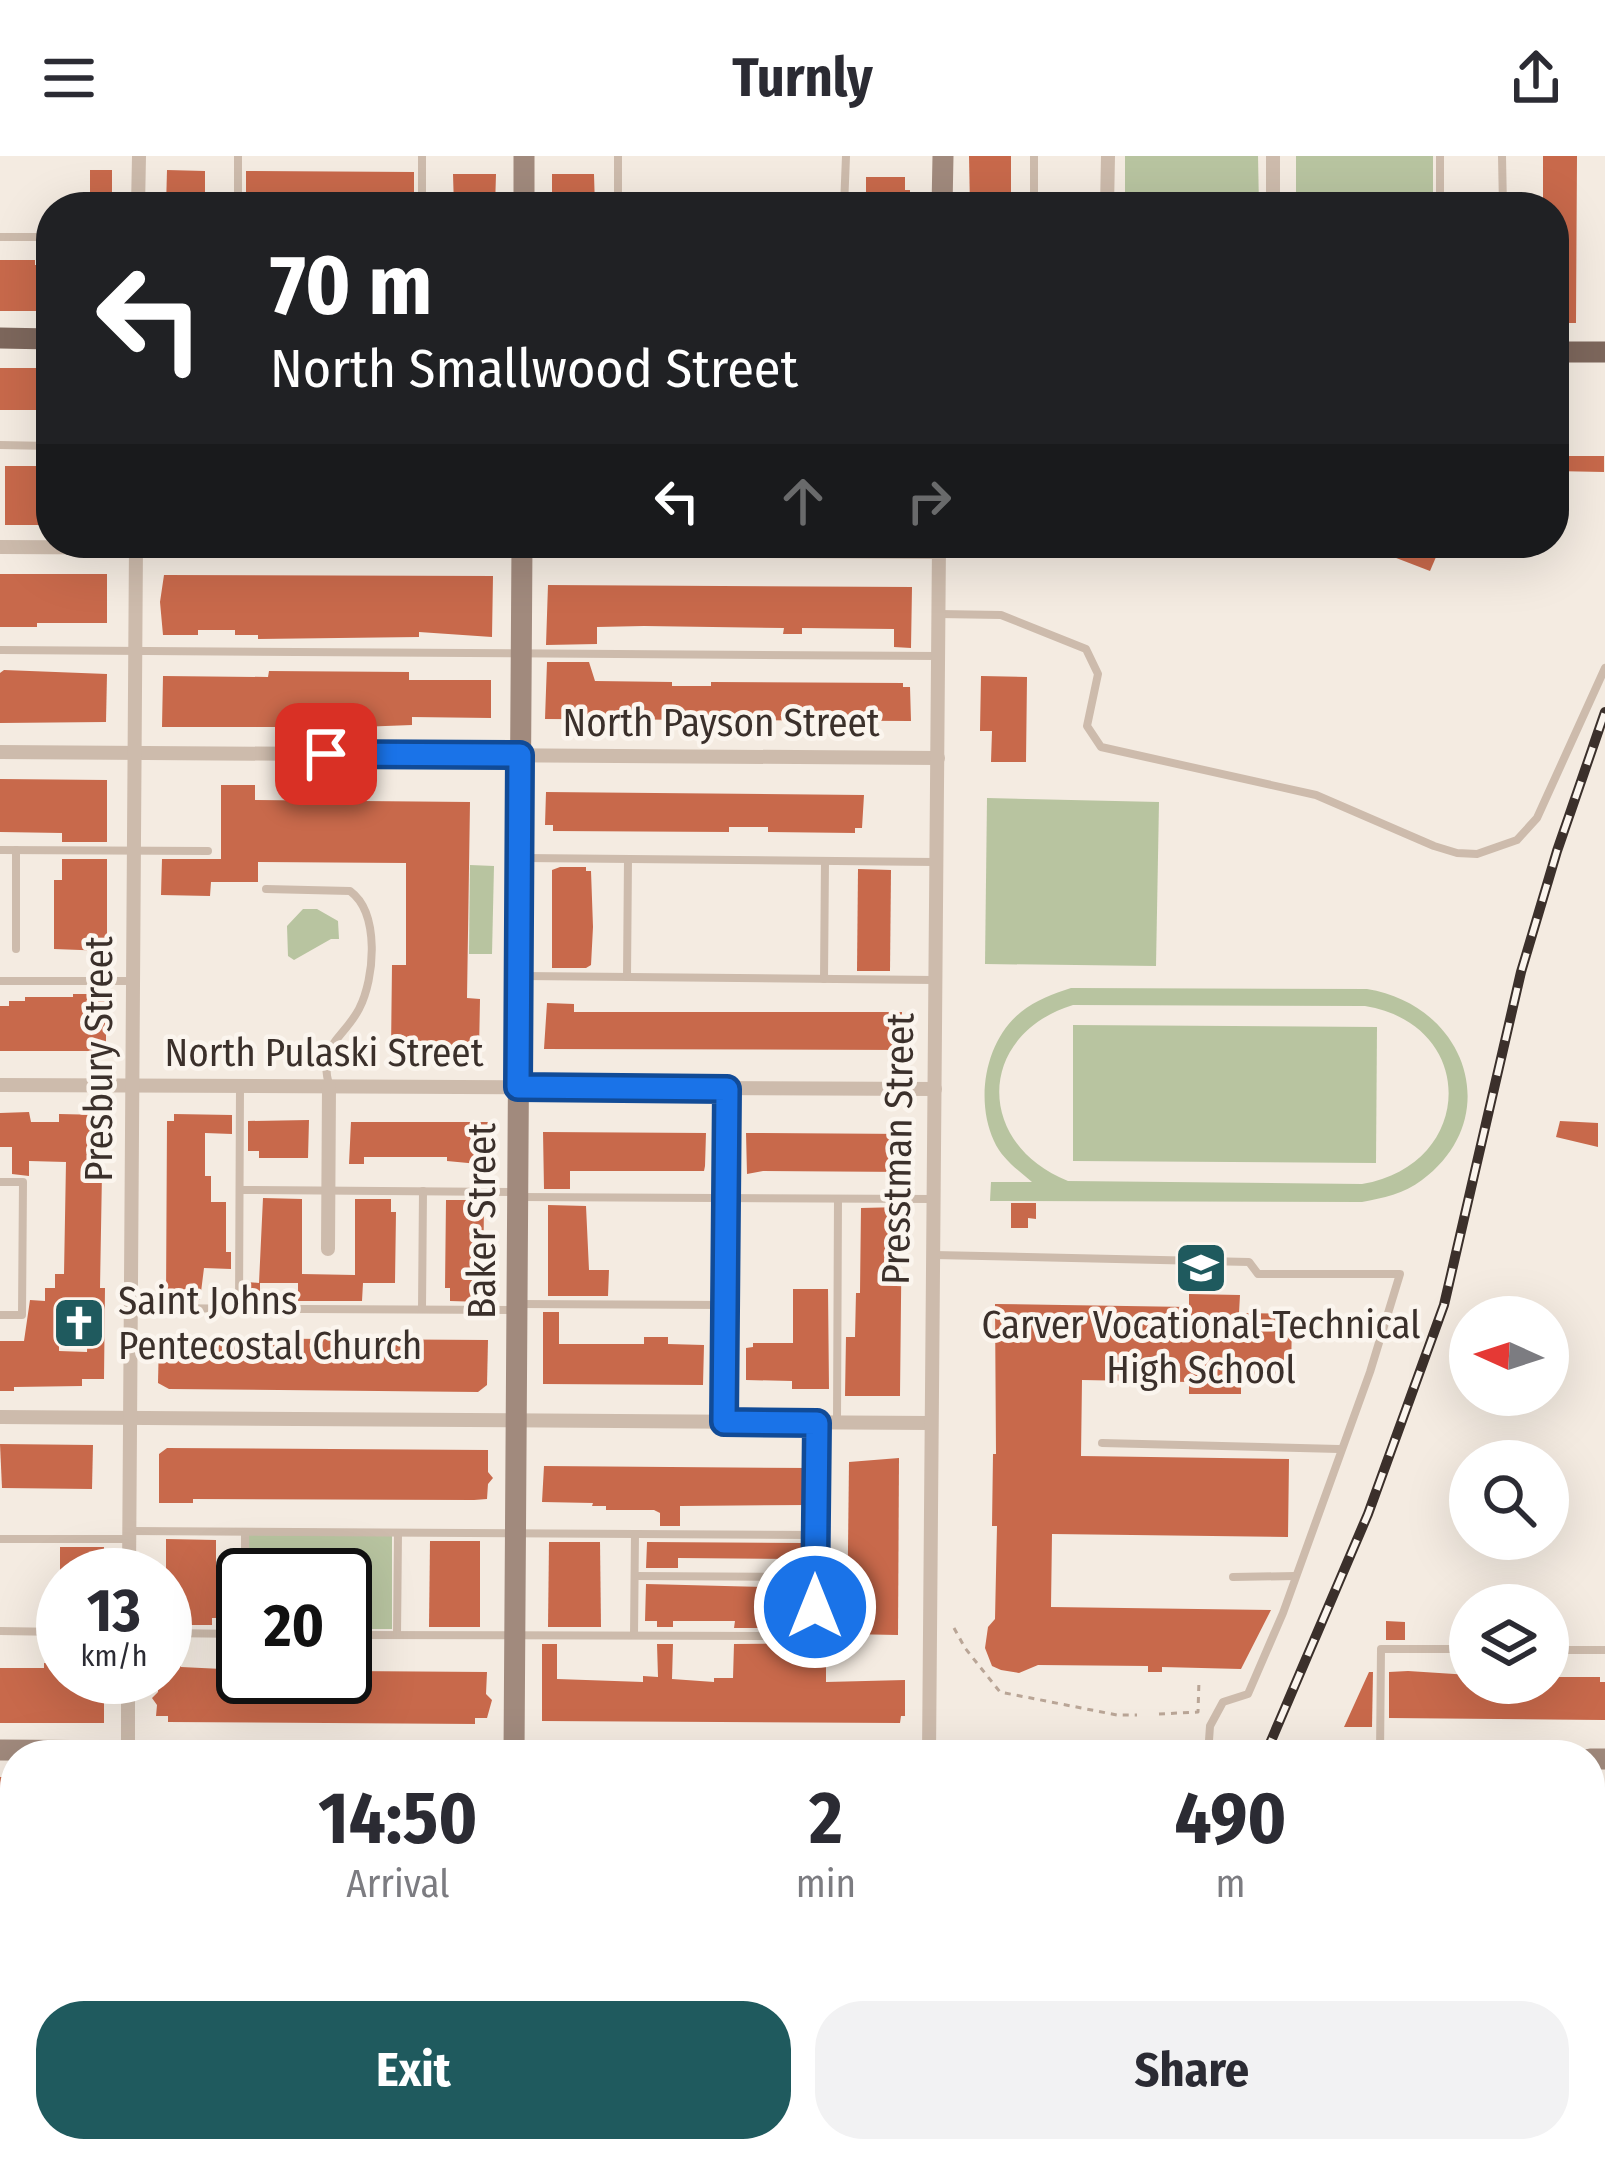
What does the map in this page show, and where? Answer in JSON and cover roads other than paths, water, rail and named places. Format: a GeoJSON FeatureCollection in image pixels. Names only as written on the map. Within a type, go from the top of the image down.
{"type":"FeatureCollection","features":[{"type":"Feature","properties":{"kind":"main road"},"geometry":{"type":"LineString","coordinates":[[0,338],[36,339]]}},
{"type":"Feature","properties":{"kind":"main road"},"geometry":{"type":"LineString","coordinates":[[1569,352],[1605,352]]}},
{"type":"Feature","properties":{"kind":"street"},"geometry":{"type":"LineString","coordinates":[[138,192],[139,156]]}},
{"type":"Feature","properties":{"kind":"street"},"geometry":{"type":"LineString","coordinates":[[524,156],[524,192]]}},
{"type":"Feature","properties":{"kind":"street"},"geometry":{"type":"LineString","coordinates":[[942,192],[943,156]]}},
{"type":"Feature","properties":{"kind":"street"},"geometry":{"type":"LineString","coordinates":[[1107,192],[1108,156]]}},
{"type":"Feature","properties":{"kind":"street"},"geometry":{"type":"LineString","coordinates":[[1273,156],[1273,192]]}},
{"type":"Feature","properties":{"kind":"street"},"geometry":{"type":"LineString","coordinates":[[1605,342],[1605,352]]}},
{"type":"Feature","properties":{"kind":"street"},"geometry":{"type":"LineString","coordinates":[[0,547],[36,546]]}},
{"type":"Feature","properties":{"kind":"street","name":"Presbury Street"},"geometry":{"type":"LineString","coordinates":[[129,1548],[136,558]]}},
{"type":"Feature","properties":{"kind":"street","name":"Baker Street"},"geometry":{"type":"LineString","coordinates":[[514,1740],[522,558]]}},
{"type":"Feature","properties":{"kind":"street","name":"Presstman Street"},"geometry":{"type":"LineString","coordinates":[[929,1740],[939,558]]}},
{"type":"Feature","properties":{"kind":"street","name":"North Payson Street"},"geometry":{"type":"LineString","coordinates":[[0,752],[938,758]]}},
{"type":"Feature","properties":{"kind":"street","name":"North Pulaski Street"},"geometry":{"type":"LineString","coordinates":[[0,1085],[934,1089]]}},
{"type":"Feature","properties":{"kind":"street"},"geometry":{"type":"LineString","coordinates":[[328,1249],[329,1086]]}},
{"type":"Feature","properties":{"kind":"street"},"geometry":{"type":"LineString","coordinates":[[0,1417],[932,1423]]}},
{"type":"Feature","properties":{"kind":"street"},"geometry":{"type":"LineString","coordinates":[[128,1704],[128,1740]]}},
{"type":"Feature","properties":{"kind":"lane"},"geometry":{"type":"LineString","coordinates":[[238,156],[238,192]]}},
{"type":"Feature","properties":{"kind":"lane"},"geometry":{"type":"LineString","coordinates":[[422,156],[422,192]]}},
{"type":"Feature","properties":{"kind":"lane"},"geometry":{"type":"LineString","coordinates":[[618,156],[618,192]]}},
{"type":"Feature","properties":{"kind":"lane"},"geometry":{"type":"LineString","coordinates":[[845,192],[846,156]]}},
{"type":"Feature","properties":{"kind":"lane"},"geometry":{"type":"LineString","coordinates":[[1034,156],[1034,192]]}},
{"type":"Feature","properties":{"kind":"lane"},"geometry":{"type":"LineString","coordinates":[[1440,156],[1440,192]]}},
{"type":"Feature","properties":{"kind":"lane"},"geometry":{"type":"LineString","coordinates":[[1502,156],[1503,192]]}},
{"type":"Feature","properties":{"kind":"lane"},"geometry":{"type":"LineString","coordinates":[[0,237],[36,238]]}},
{"type":"Feature","properties":{"kind":"lane"},"geometry":{"type":"LineString","coordinates":[[0,445],[36,446]]}},
{"type":"Feature","properties":{"kind":"lane"},"geometry":{"type":"LineString","coordinates":[[939,614],[1001,615],[1086,649],[1098,674],[1087,726],[1101,747],[1316,795],[1457,853],[1498,849],[1517,840],[1537,818],[1605,668]]}},
{"type":"Feature","properties":{"kind":"lane"},"geometry":{"type":"LineString","coordinates":[[0,650],[938,656]]}},
{"type":"Feature","properties":{"kind":"lane"},"geometry":{"type":"LineString","coordinates":[[0,850],[208,851]]}},
{"type":"Feature","properties":{"kind":"lane"},"geometry":{"type":"LineString","coordinates":[[16,850],[16,949]]}},
{"type":"Feature","properties":{"kind":"lane"},"geometry":{"type":"LineString","coordinates":[[520,858],[936,862]]}},
{"type":"Feature","properties":{"kind":"lane"},"geometry":{"type":"LineString","coordinates":[[627,977],[628,859]]}},
{"type":"Feature","properties":{"kind":"lane"},"geometry":{"type":"LineString","coordinates":[[824,979],[825,861]]}},
{"type":"Feature","properties":{"kind":"lane"},"geometry":{"type":"LineString","coordinates":[[266,889],[350,891],[370,919],[366,988],[354,1016],[326,1057],[329,1086]]}},
{"type":"Feature","properties":{"kind":"lane"},"geometry":{"type":"LineString","coordinates":[[519,976],[935,980]]}},
{"type":"Feature","properties":{"kind":"lane"},"geometry":{"type":"LineString","coordinates":[[0,981],[133,981]]}},
{"type":"Feature","properties":{"kind":"lane"},"geometry":{"type":"LineString","coordinates":[[239,1308],[240,1086]]}},
{"type":"Feature","properties":{"kind":"lane"},"geometry":{"type":"LineString","coordinates":[[724,1422],[727,1089]]}},
{"type":"Feature","properties":{"kind":"lane"},"geometry":{"type":"LineString","coordinates":[[0,1182],[23,1182],[22,1315],[0,1315]]}},
{"type":"Feature","properties":{"kind":"lane"},"geometry":{"type":"LineString","coordinates":[[239,1190],[933,1199]]}},
{"type":"Feature","properties":{"kind":"lane"},"geometry":{"type":"LineString","coordinates":[[422,1310],[423,1192]]}},
{"type":"Feature","properties":{"kind":"lane"},"geometry":{"type":"LineString","coordinates":[[837,1422],[838,1199]]}},
{"type":"Feature","properties":{"kind":"lane"},"geometry":{"type":"LineString","coordinates":[[933,1255],[1249,1262],[1258,1274],[1400,1274],[1370,1372],[1248,1694],[1223,1702],[1210,1726],[1209,1740]]}},
{"type":"Feature","properties":{"kind":"lane"},"geometry":{"type":"LineString","coordinates":[[131,1308],[725,1305]]}},
{"type":"Feature","properties":{"kind":"lane"},"geometry":{"type":"LineString","coordinates":[[372,1635],[815,1636],[817,1423]]}},
{"type":"Feature","properties":{"kind":"lane"},"geometry":{"type":"LineString","coordinates":[[1102,1443],[1339,1449]]}},
{"type":"Feature","properties":{"kind":"lane"},"geometry":{"type":"LineString","coordinates":[[245,1532],[245,1548]]}},
{"type":"Feature","properties":{"kind":"lane"},"geometry":{"type":"LineString","coordinates":[[0,1539],[245,1532],[816,1535]]}},
{"type":"Feature","properties":{"kind":"lane"},"geometry":{"type":"LineString","coordinates":[[397,1635],[398,1532]]}},
{"type":"Feature","properties":{"kind":"lane"},"geometry":{"type":"LineString","coordinates":[[634,1635],[635,1534]]}},
{"type":"Feature","properties":{"kind":"lane"},"geometry":{"type":"LineString","coordinates":[[634,1576],[815,1577]]}},
{"type":"Feature","properties":{"kind":"lane"},"geometry":{"type":"LineString","coordinates":[[1233,1577],[1295,1576]]}},
{"type":"Feature","properties":{"kind":"lane"},"geometry":{"type":"LineString","coordinates":[[0,1631],[36,1632]]}},
{"type":"Feature","properties":{"kind":"lane"},"geometry":{"type":"LineString","coordinates":[[1380,1740],[1382,1649],[1449,1649]]}},
{"type":"Feature","properties":{"kind":"lane"},"geometry":{"type":"LineString","coordinates":[[1569,1650],[1605,1650]]}},
{"type":"Feature","properties":{"kind":"railway"},"geometry":{"type":"LineString","coordinates":[[1271,1740],[1368,1514],[1444,1305],[1521,972],[1605,712]]}},
{"type":"Feature","properties":{"kind":"place","name":"Carver Vocational-Technical High School"},"geometry":{"type":"Point","coordinates":[1201,1268]}},
{"type":"Feature","properties":{"kind":"place","name":"Saint Johns Pentecostal Church"},"geometry":{"type":"Point","coordinates":[79,1323]}}]}
